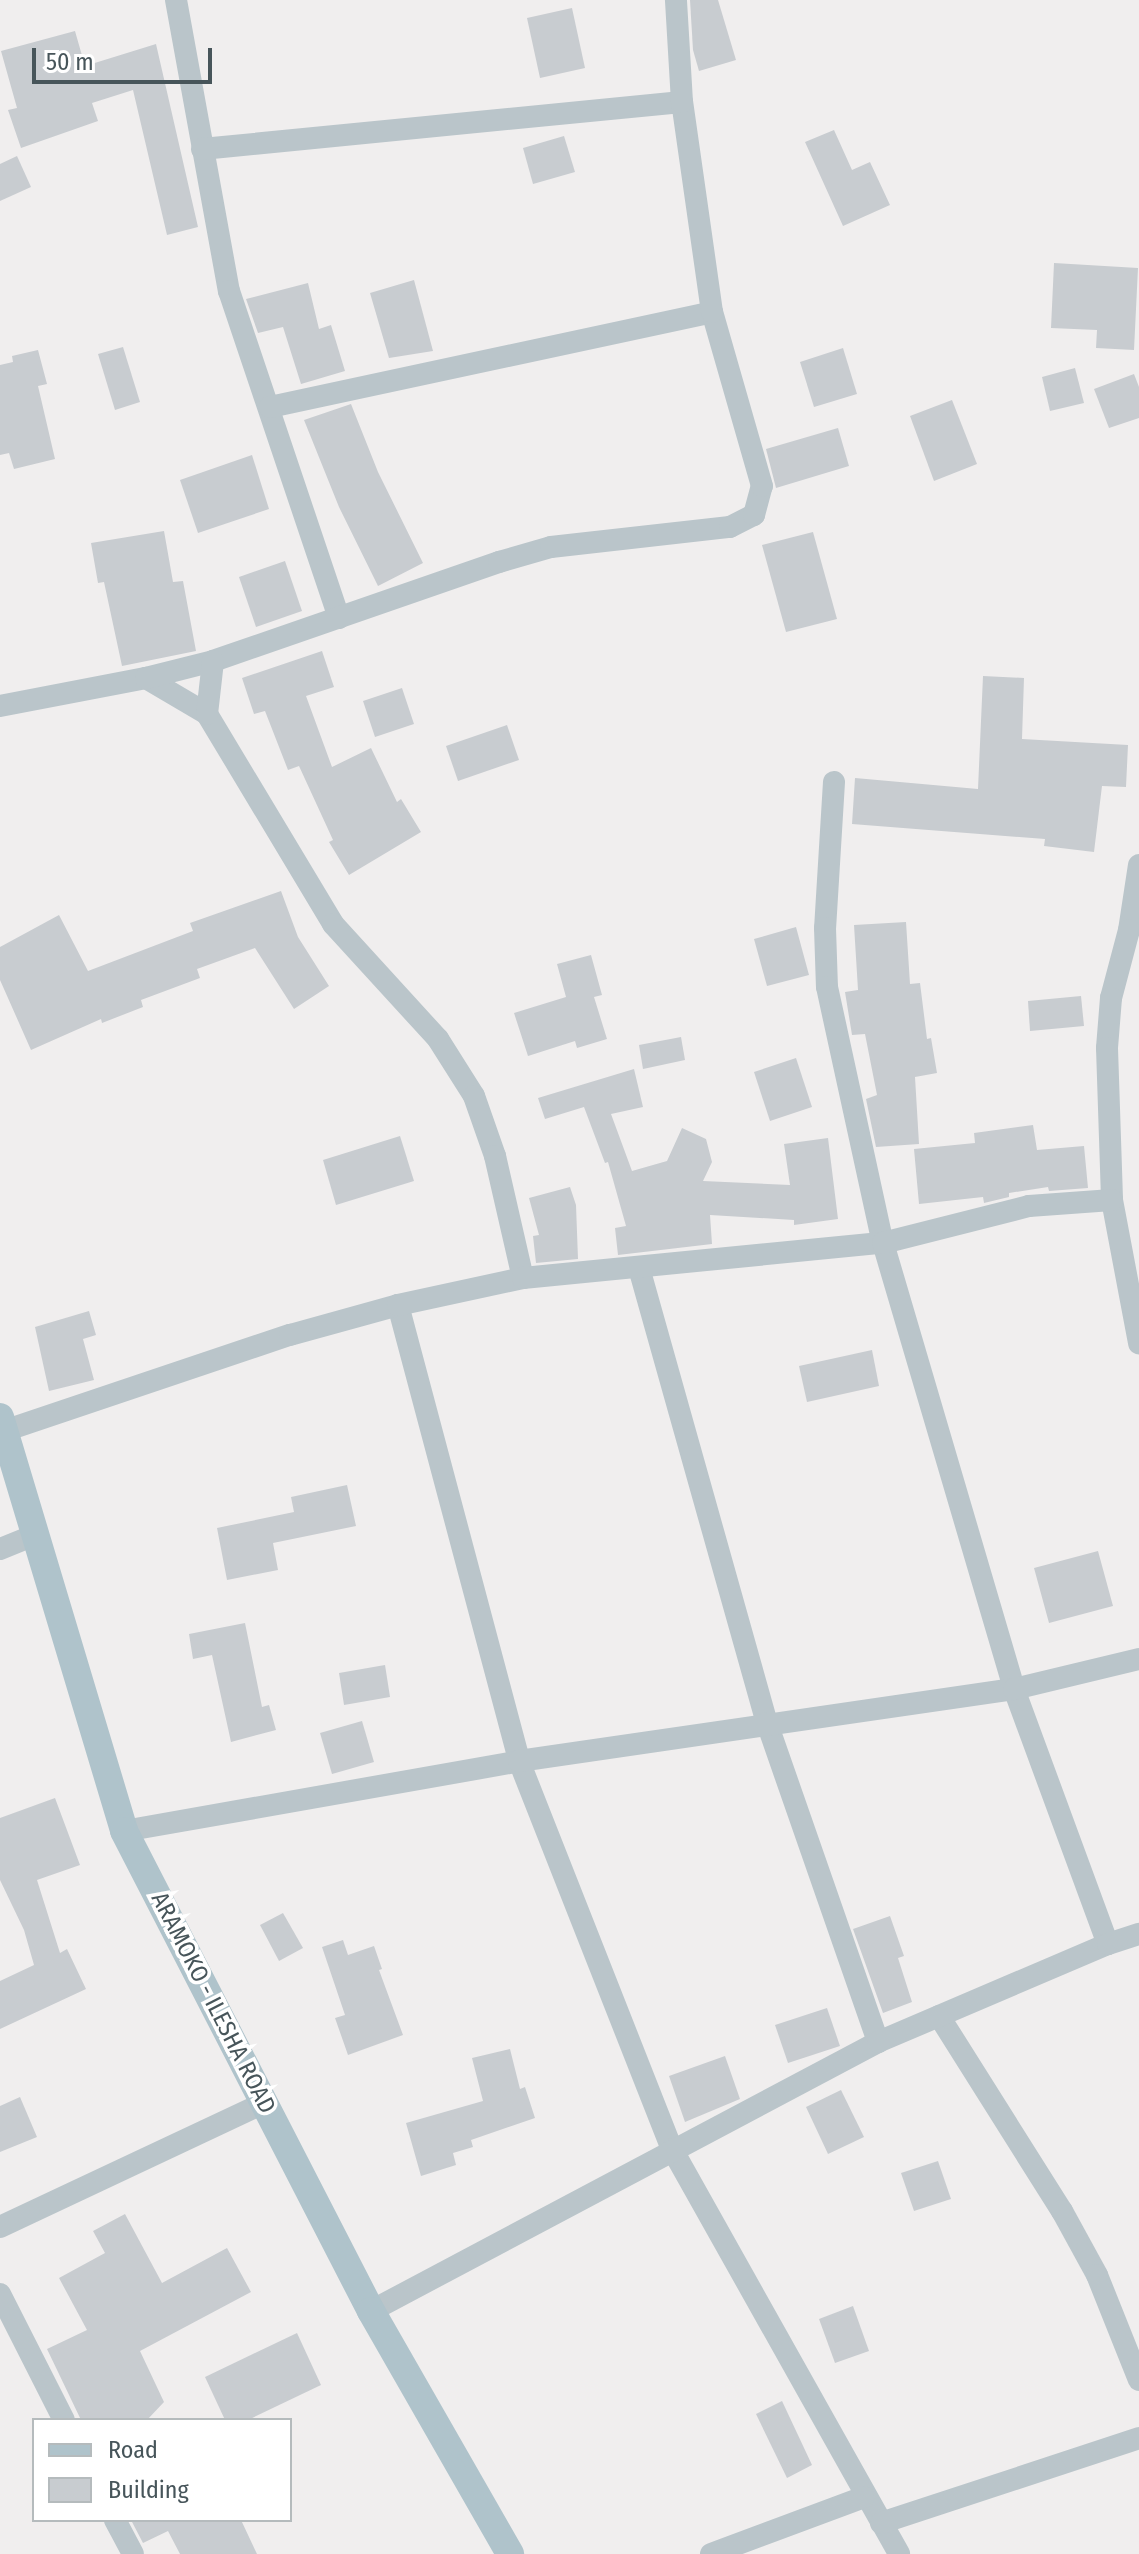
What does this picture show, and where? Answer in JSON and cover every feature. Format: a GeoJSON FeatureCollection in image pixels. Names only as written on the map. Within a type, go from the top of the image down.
{"type":"FeatureCollection","features":[{"type":"Feature","properties":{"kind":"main road","name":"ARAMOKO - ILESHA ROAD"},"geometry":{"type":"LineString","coordinates":[[2,1424],[124,1831],[371,2311],[510,2554]]}},
{"type":"Feature","properties":{"kind":"street"},"geometry":{"type":"LineString","coordinates":[[176,0],[229,291],[339,618]]}},
{"type":"Feature","properties":{"kind":"street"},"geometry":{"type":"LineString","coordinates":[[0,706],[146,678],[213,661],[499,562],[551,547],[730,527],[754,515],[762,486],[712,312],[682,102],[676,0]]}},
{"type":"Feature","properties":{"kind":"street"},"geometry":{"type":"LineString","coordinates":[[202,149],[682,102]]}},
{"type":"Feature","properties":{"kind":"street"},"geometry":{"type":"LineString","coordinates":[[270,407],[712,312]]}},
{"type":"Feature","properties":{"kind":"street"},"geometry":{"type":"LineString","coordinates":[[207,714],[213,661]]}},
{"type":"Feature","properties":{"kind":"street"},"geometry":{"type":"LineString","coordinates":[[146,678],[207,714],[333,924],[438,1039],[474,1096],[495,1156],[523,1278]]}},
{"type":"Feature","properties":{"kind":"street"},"geometry":{"type":"LineString","coordinates":[[834,782],[825,928],[827,987],[883,1243],[1014,1689],[1108,1944]]}},
{"type":"Feature","properties":{"kind":"street"},"geometry":{"type":"LineString","coordinates":[[1139,865],[1129,930],[1111,998],[1107,1048],[1112,1200],[1139,1343]]}},
{"type":"Feature","properties":{"kind":"street"},"geometry":{"type":"LineString","coordinates":[[2,1424],[290,1335],[398,1305],[523,1278],[883,1243],[1029,1206],[1112,1200]]}},
{"type":"Feature","properties":{"kind":"street"},"geometry":{"type":"LineString","coordinates":[[639,1268],[767,1723],[878,2042]]}},
{"type":"Feature","properties":{"kind":"street"},"geometry":{"type":"LineString","coordinates":[[398,1305],[519,1761],[672,2149],[864,2497],[899,2554]]}},
{"type":"Feature","properties":{"kind":"street"},"geometry":{"type":"LineString","coordinates":[[0,1549],[34,1535]]}},
{"type":"Feature","properties":{"kind":"street"},"geometry":{"type":"LineString","coordinates":[[124,1831],[519,1761],[1014,1689],[1139,1659]]}},
{"type":"Feature","properties":{"kind":"street"},"geometry":{"type":"LineString","coordinates":[[371,2311],[878,2042],[1108,1944],[1139,1934]]}},
{"type":"Feature","properties":{"kind":"street"},"geometry":{"type":"LineString","coordinates":[[939,2016],[1062,2211],[1132,2338],[1139,2380]]}},
{"type":"Feature","properties":{"kind":"street"},"geometry":{"type":"LineString","coordinates":[[0,2227],[264,2103]]}},
{"type":"Feature","properties":{"kind":"street"},"geometry":{"type":"LineString","coordinates":[[0,2294],[63,2418]]}},
{"type":"Feature","properties":{"kind":"street"},"geometry":{"type":"LineString","coordinates":[[881,2523],[1139,2438]]}},
{"type":"Feature","properties":{"kind":"street"},"geometry":{"type":"LineString","coordinates":[[711,2554],[864,2497]]}},
{"type":"Feature","properties":{"kind":"street"},"geometry":{"type":"LineString","coordinates":[[116,2522],[133,2554]]}},
{"type":"Feature","properties":{"kind":"building"},"geometry":{"type":"Polygon","coordinates":[[[690,0],[718,0],[736,60],[699,71],[693,50],[690,0]]]}},
{"type":"Feature","properties":{"kind":"building"},"geometry":{"type":"Polygon","coordinates":[[[572,8],[585,68],[540,78],[527,18],[572,8]]]}},
{"type":"Feature","properties":{"kind":"building"},"geometry":{"type":"Polygon","coordinates":[[[75,31],[85,66],[156,44],[198,227],[167,235],[133,90],[92,103],[98,121],[21,148],[8,110],[17,108],[1,51],[75,31]]]}},
{"type":"Feature","properties":{"kind":"building"},"geometry":{"type":"Polygon","coordinates":[[[834,130],[852,170],[870,162],[890,205],[843,226],[805,142],[834,130]]]}},
{"type":"Feature","properties":{"kind":"building"},"geometry":{"type":"Polygon","coordinates":[[[564,136],[575,172],[533,184],[523,148],[564,136]]]}},
{"type":"Feature","properties":{"kind":"building"},"geometry":{"type":"Polygon","coordinates":[[[17,156],[31,187],[0,201],[0,164],[17,156]]]}},
{"type":"Feature","properties":{"kind":"building"},"geometry":{"type":"Polygon","coordinates":[[[1054,263],[1138,268],[1134,350],[1096,348],[1097,330],[1051,328],[1054,263]]]}},
{"type":"Feature","properties":{"kind":"building"},"geometry":{"type":"Polygon","coordinates":[[[414,280],[433,351],[389,358],[370,293],[414,280]]]}},
{"type":"Feature","properties":{"kind":"building"},"geometry":{"type":"Polygon","coordinates":[[[308,283],[319,329],[331,325],[345,371],[301,384],[283,327],[258,333],[246,299],[308,283]]]}},
{"type":"Feature","properties":{"kind":"building"},"geometry":{"type":"Polygon","coordinates":[[[123,347],[140,402],[115,410],[98,354],[123,347]]]}},
{"type":"Feature","properties":{"kind":"building"},"geometry":{"type":"Polygon","coordinates":[[[843,348],[857,394],[814,407],[800,362],[843,348]]]}},
{"type":"Feature","properties":{"kind":"building"},"geometry":{"type":"Polygon","coordinates":[[[38,350],[47,384],[38,386],[55,459],[14,469],[9,453],[0,455],[0,365],[13,362],[12,356],[38,350]]]}},
{"type":"Feature","properties":{"kind":"building"},"geometry":{"type":"Polygon","coordinates":[[[1075,368],[1084,403],[1050,411],[1042,377],[1075,368]]]}},
{"type":"Feature","properties":{"kind":"building"},"geometry":{"type":"Polygon","coordinates":[[[1134,374],[1139,387],[1139,418],[1109,428],[1094,389],[1134,374]]]}},
{"type":"Feature","properties":{"kind":"building"},"geometry":{"type":"Polygon","coordinates":[[[952,400],[977,464],[934,481],[910,416],[952,400]]]}},
{"type":"Feature","properties":{"kind":"building"},"geometry":{"type":"Polygon","coordinates":[[[351,404],[378,472],[423,563],[378,586],[339,507],[304,420],[351,404]]]}},
{"type":"Feature","properties":{"kind":"building"},"geometry":{"type":"Polygon","coordinates":[[[838,428],[849,466],[776,488],[766,449],[838,428]]]}},
{"type":"Feature","properties":{"kind":"building"},"geometry":{"type":"Polygon","coordinates":[[[252,455],[269,509],[198,533],[180,480],[252,455]]]}},
{"type":"Feature","properties":{"kind":"building"},"geometry":{"type":"Polygon","coordinates":[[[164,531],[173,582],[183,581],[196,651],[122,666],[104,582],[98,583],[91,543],[164,531]]]}},
{"type":"Feature","properties":{"kind":"building"},"geometry":{"type":"Polygon","coordinates":[[[813,532],[837,619],[786,632],[762,545],[813,532]]]}},
{"type":"Feature","properties":{"kind":"building"},"geometry":{"type":"Polygon","coordinates":[[[285,561],[302,611],[256,627],[239,577],[285,561]]]}},
{"type":"Feature","properties":{"kind":"building"},"geometry":{"type":"Polygon","coordinates":[[[322,651],[334,687],[306,696],[332,767],[371,748],[397,802],[401,799],[421,832],[349,875],[329,842],[333,840],[299,766],[288,770],[265,711],[254,714],[242,678],[322,651]]]}},
{"type":"Feature","properties":{"kind":"building"},"geometry":{"type":"Polygon","coordinates":[[[983,676],[1024,678],[1022,739],[1128,745],[1126,787],[1102,786],[1094,852],[1044,846],[1045,839],[852,824],[855,778],[978,789],[983,676]]]}},
{"type":"Feature","properties":{"kind":"building"},"geometry":{"type":"Polygon","coordinates":[[[402,688],[414,724],[375,737],[363,701],[402,688]]]}},
{"type":"Feature","properties":{"kind":"building"},"geometry":{"type":"Polygon","coordinates":[[[507,725],[519,760],[458,781],[446,746],[507,725]]]}},
{"type":"Feature","properties":{"kind":"building"},"geometry":{"type":"Polygon","coordinates":[[[281,891],[298,937],[329,986],[294,1009],[255,948],[197,969],[200,978],[141,1000],[143,1007],[102,1023],[101,1019],[31,1050],[0,980],[0,947],[59,915],[88,971],[193,931],[190,923],[281,891]]]}},
{"type":"Feature","properties":{"kind":"building"},"geometry":{"type":"Polygon","coordinates":[[[906,922],[910,984],[920,983],[927,1039],[931,1038],[937,1073],[915,1077],[919,1144],[876,1147],[866,1099],[877,1095],[865,1034],[852,1035],[845,992],[858,990],[854,925],[906,922]]]}},
{"type":"Feature","properties":{"kind":"building"},"geometry":{"type":"Polygon","coordinates":[[[796,927],[809,975],[767,986],[754,939],[796,927]]]}},
{"type":"Feature","properties":{"kind":"building"},"geometry":{"type":"Polygon","coordinates":[[[591,955],[602,995],[594,997],[607,1039],[577,1048],[575,1041],[528,1056],[514,1013],[566,997],[557,964],[591,955]]]}},
{"type":"Feature","properties":{"kind":"building"},"geometry":{"type":"Polygon","coordinates":[[[1081,996],[1084,1026],[1030,1031],[1028,1001],[1081,996]]]}},
{"type":"Feature","properties":{"kind":"building"},"geometry":{"type":"Polygon","coordinates":[[[681,1037],[685,1060],[643,1069],[639,1045],[681,1037]]]}},
{"type":"Feature","properties":{"kind":"building"},"geometry":{"type":"Polygon","coordinates":[[[796,1058],[812,1107],[770,1121],[754,1072],[796,1058]]]}},
{"type":"Feature","properties":{"kind":"building"},"geometry":{"type":"Polygon","coordinates":[[[634,1069],[643,1107],[611,1114],[632,1171],[667,1161],[682,1128],[706,1139],[712,1162],[703,1181],[790,1185],[784,1144],[828,1138],[838,1219],[794,1225],[794,1220],[710,1215],[712,1244],[618,1255],[615,1228],[626,1226],[608,1162],[605,1163],[584,1107],[545,1119],[538,1098],[634,1069]]]}},
{"type":"Feature","properties":{"kind":"building"},"geometry":{"type":"Polygon","coordinates":[[[1033,1125],[1037,1150],[1084,1146],[1088,1188],[1049,1191],[1048,1187],[1009,1193],[1009,1197],[984,1203],[983,1197],[919,1204],[914,1149],[975,1143],[974,1133],[1033,1125]]]}},
{"type":"Feature","properties":{"kind":"building"},"geometry":{"type":"Polygon","coordinates":[[[400,1136],[414,1181],[336,1205],[323,1160],[400,1136]]]}},
{"type":"Feature","properties":{"kind":"building"},"geometry":{"type":"Polygon","coordinates":[[[570,1187],[576,1205],[578,1259],[536,1263],[533,1236],[539,1235],[529,1198],[570,1187]]]}},
{"type":"Feature","properties":{"kind":"building"},"geometry":{"type":"Polygon","coordinates":[[[89,1311],[96,1335],[83,1339],[94,1380],[49,1391],[35,1327],[89,1311]]]}},
{"type":"Feature","properties":{"kind":"building"},"geometry":{"type":"Polygon","coordinates":[[[872,1350],[879,1386],[807,1402],[799,1366],[872,1350]]]}},
{"type":"Feature","properties":{"kind":"building"},"geometry":{"type":"Polygon","coordinates":[[[347,1485],[356,1526],[273,1543],[278,1570],[227,1580],[217,1528],[294,1512],[291,1497],[347,1485]]]}},
{"type":"Feature","properties":{"kind":"building"},"geometry":{"type":"Polygon","coordinates":[[[1098,1551],[1113,1606],[1049,1623],[1034,1568],[1098,1551]]]}},
{"type":"Feature","properties":{"kind":"building"},"geometry":{"type":"Polygon","coordinates":[[[245,1623],[262,1707],[269,1705],[276,1730],[231,1742],[212,1655],[193,1659],[189,1634],[245,1623]]]}},
{"type":"Feature","properties":{"kind":"building"},"geometry":{"type":"Polygon","coordinates":[[[385,1665],[390,1697],[344,1705],[339,1673],[385,1665]]]}},
{"type":"Feature","properties":{"kind":"building"},"geometry":{"type":"Polygon","coordinates":[[[362,1721],[374,1762],[332,1774],[320,1733],[362,1721]]]}},
{"type":"Feature","properties":{"kind":"building"},"geometry":{"type":"Polygon","coordinates":[[[55,1798],[80,1865],[37,1880],[60,1953],[67,1949],[86,1989],[0,2029],[0,1981],[34,1965],[24,1930],[0,1880],[0,1818],[55,1798]]]}},
{"type":"Feature","properties":{"kind":"building"},"geometry":{"type":"Polygon","coordinates":[[[283,1913],[303,1948],[279,1961],[260,1925],[283,1913]]]}},
{"type":"Feature","properties":{"kind":"building"},"geometry":{"type":"Polygon","coordinates":[[[890,1916],[904,1956],[898,1958],[912,2002],[883,2013],[853,1929],[890,1916]]]}},
{"type":"Feature","properties":{"kind":"building"},"geometry":{"type":"Polygon","coordinates":[[[343,1940],[348,1955],[374,1946],[382,1969],[379,1970],[403,2035],[348,2055],[335,2018],[345,2015],[322,1947],[343,1940]]]}},
{"type":"Feature","properties":{"kind":"building"},"geometry":{"type":"Polygon","coordinates":[[[827,2008],[840,2046],[788,2063],[775,2025],[827,2008]]]}},
{"type":"Feature","properties":{"kind":"building"},"geometry":{"type":"Polygon","coordinates":[[[510,2049],[520,2089],[525,2087],[535,2118],[471,2140],[473,2147],[453,2153],[456,2165],[421,2176],[406,2123],[483,2101],[472,2058],[510,2049]]]}},
{"type":"Feature","properties":{"kind":"building"},"geometry":{"type":"Polygon","coordinates":[[[725,2056],[740,2099],[685,2122],[669,2076],[725,2056]]]}},
{"type":"Feature","properties":{"kind":"building"},"geometry":{"type":"Polygon","coordinates":[[[841,2090],[864,2137],[828,2154],[806,2107],[841,2090]]]}},
{"type":"Feature","properties":{"kind":"building"},"geometry":{"type":"Polygon","coordinates":[[[20,2097],[37,2137],[0,2152],[0,2106],[20,2097]]]}},
{"type":"Feature","properties":{"kind":"building"},"geometry":{"type":"Polygon","coordinates":[[[938,2161],[951,2199],[914,2211],[901,2173],[938,2161]]]}},
{"type":"Feature","properties":{"kind":"building"},"geometry":{"type":"Polygon","coordinates":[[[125,2214],[162,2283],[227,2248],[251,2292],[140,2351],[164,2402],[149,2418],[80,2418],[47,2349],[87,2330],[59,2278],[105,2253],[93,2231],[125,2214]]]}},
{"type":"Feature","properties":{"kind":"building"},"geometry":{"type":"Polygon","coordinates":[[[853,2306],[869,2351],[835,2363],[819,2319],[853,2306]]]}},
{"type":"Feature","properties":{"kind":"building"},"geometry":{"type":"Polygon","coordinates":[[[297,2333],[321,2385],[252,2418],[224,2418],[205,2377],[297,2333]]]}},
{"type":"Feature","properties":{"kind":"building"},"geometry":{"type":"Polygon","coordinates":[[[782,2401],[812,2465],[787,2478],[756,2414],[782,2401]]]}},
{"type":"Feature","properties":{"kind":"building"},"geometry":{"type":"Polygon","coordinates":[[[132,2522],[242,2522],[257,2554],[180,2554],[168,2531],[143,2543],[132,2522]]]}}]}
